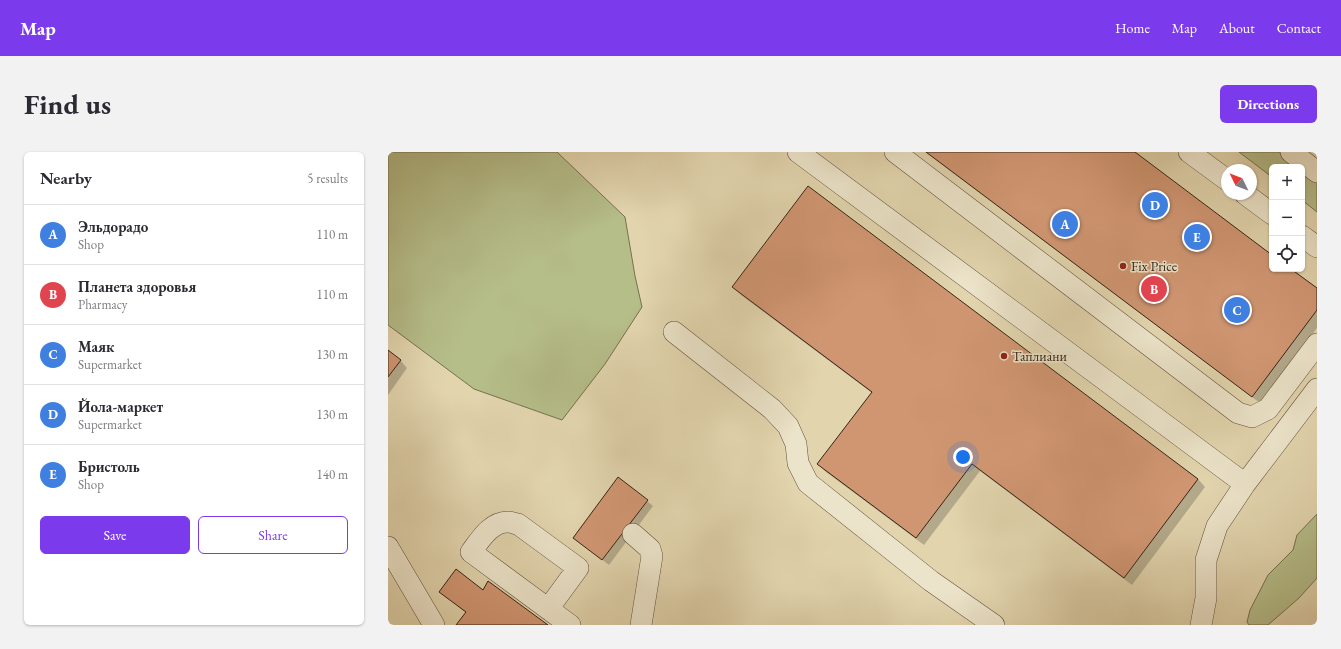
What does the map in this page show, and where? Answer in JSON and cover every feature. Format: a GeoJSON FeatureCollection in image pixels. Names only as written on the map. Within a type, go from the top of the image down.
{"type":"FeatureCollection","features":[{"type":"Feature","properties":{"kind":"lane"},"geometry":{"type":"LineString","coordinates":[[798,152],[1245,484]]}},
{"type":"Feature","properties":{"kind":"lane"},"geometry":{"type":"LineString","coordinates":[[895,152],[1238,413],[1252,417],[1268,409],[1317,344]]}},
{"type":"Feature","properties":{"kind":"lane"},"geometry":{"type":"LineString","coordinates":[[1189,152],[1221,176]]}},
{"type":"Feature","properties":{"kind":"lane"},"geometry":{"type":"LineString","coordinates":[[1291,152],[1317,172]]}},
{"type":"Feature","properties":{"kind":"lane"},"geometry":{"type":"LineString","coordinates":[[1254,200],[1269,212]]}},
{"type":"Feature","properties":{"kind":"lane"},"geometry":{"type":"LineString","coordinates":[[1305,238],[1317,247]]}},
{"type":"Feature","properties":{"kind":"lane"},"geometry":{"type":"LineString","coordinates":[[674,332],[772,409],[788,426],[796,444],[798,463],[808,483],[931,582],[994,625]]}},
{"type":"Feature","properties":{"kind":"lane"},"geometry":{"type":"LineString","coordinates":[[1201,625],[1206,598],[1206,560],[1217,526],[1245,484],[1317,390]]}},
{"type":"Feature","properties":{"kind":"lane"},"geometry":{"type":"LineString","coordinates":[[548,609],[578,568],[518,524],[508,522],[496,525],[485,533],[471,552],[548,609],[570,625]]}},
{"type":"Feature","properties":{"kind":"lane"},"geometry":{"type":"LineString","coordinates":[[633,534],[650,549],[652,556],[641,625]]}},
{"type":"Feature","properties":{"kind":"lane"},"geometry":{"type":"LineString","coordinates":[[388,547],[434,625]]}},
{"type":"Feature","properties":{"kind":"green space"},"geometry":{"type":"Polygon","coordinates":[[[388,152],[557,152],[625,217],[642,307],[605,364],[562,420],[474,389],[388,325],[388,152]]]}},
{"type":"Feature","properties":{"kind":"green space"},"geometry":{"type":"Polygon","coordinates":[[[1239,152],[1279,152],[1295,164],[1269,164],[1269,175],[1257,166],[1257,164],[1239,152]]]}},
{"type":"Feature","properties":{"kind":"green space"},"geometry":{"type":"Polygon","coordinates":[[[1305,172],[1317,181],[1317,212],[1305,202],[1305,172]]]}},
{"type":"Feature","properties":{"kind":"green space"},"geometry":{"type":"Polygon","coordinates":[[[1317,514],[1317,578],[1299,598],[1268,625],[1249,625],[1247,622],[1250,610],[1268,575],[1293,550],[1297,535],[1317,514]]]}},
{"type":"Feature","properties":{"kind":"building"},"geometry":{"type":"Polygon","coordinates":[[[926,152],[1135,152],[1269,253],[1269,272],[1295,272],[1317,288],[1317,310],[1252,397],[926,152]]]}},
{"type":"Feature","properties":{"kind":"building"},"geometry":{"type":"Polygon","coordinates":[[[808,186],[1198,479],[1124,578],[972,464],[916,538],[817,464],[872,392],[732,287],[808,186]]]}},
{"type":"Feature","properties":{"kind":"building"},"geometry":{"type":"Polygon","coordinates":[[[388,350],[401,360],[388,377],[388,350]]]}},
{"type":"Feature","properties":{"kind":"building"},"geometry":{"type":"Polygon","coordinates":[[[618,477],[648,500],[602,560],[573,538],[618,477]]]}},
{"type":"Feature","properties":{"kind":"building"},"geometry":{"type":"Polygon","coordinates":[[[456,569],[483,590],[488,581],[548,625],[456,625],[466,612],[439,592],[456,569]]]}},
{"type":"Feature","properties":{"kind":"place","name":"Йола-маркет"},"geometry":{"type":"Point","coordinates":[1155,205]}},
{"type":"Feature","properties":{"kind":"place","name":"Эльдорадо"},"geometry":{"type":"Point","coordinates":[1065,224]}},
{"type":"Feature","properties":{"kind":"place","name":"Бристоль"},"geometry":{"type":"Point","coordinates":[1197,237]}},
{"type":"Feature","properties":{"kind":"place","name":"Fix Price"},"geometry":{"type":"Point","coordinates":[1123,266]}},
{"type":"Feature","properties":{"kind":"place","name":"Планета здоровья"},"geometry":{"type":"Point","coordinates":[1154,289]}},
{"type":"Feature","properties":{"kind":"place","name":"Маяк"},"geometry":{"type":"Point","coordinates":[1237,310]}},
{"type":"Feature","properties":{"kind":"place","name":"Таплиани"},"geometry":{"type":"Point","coordinates":[1004,356]}}]}
